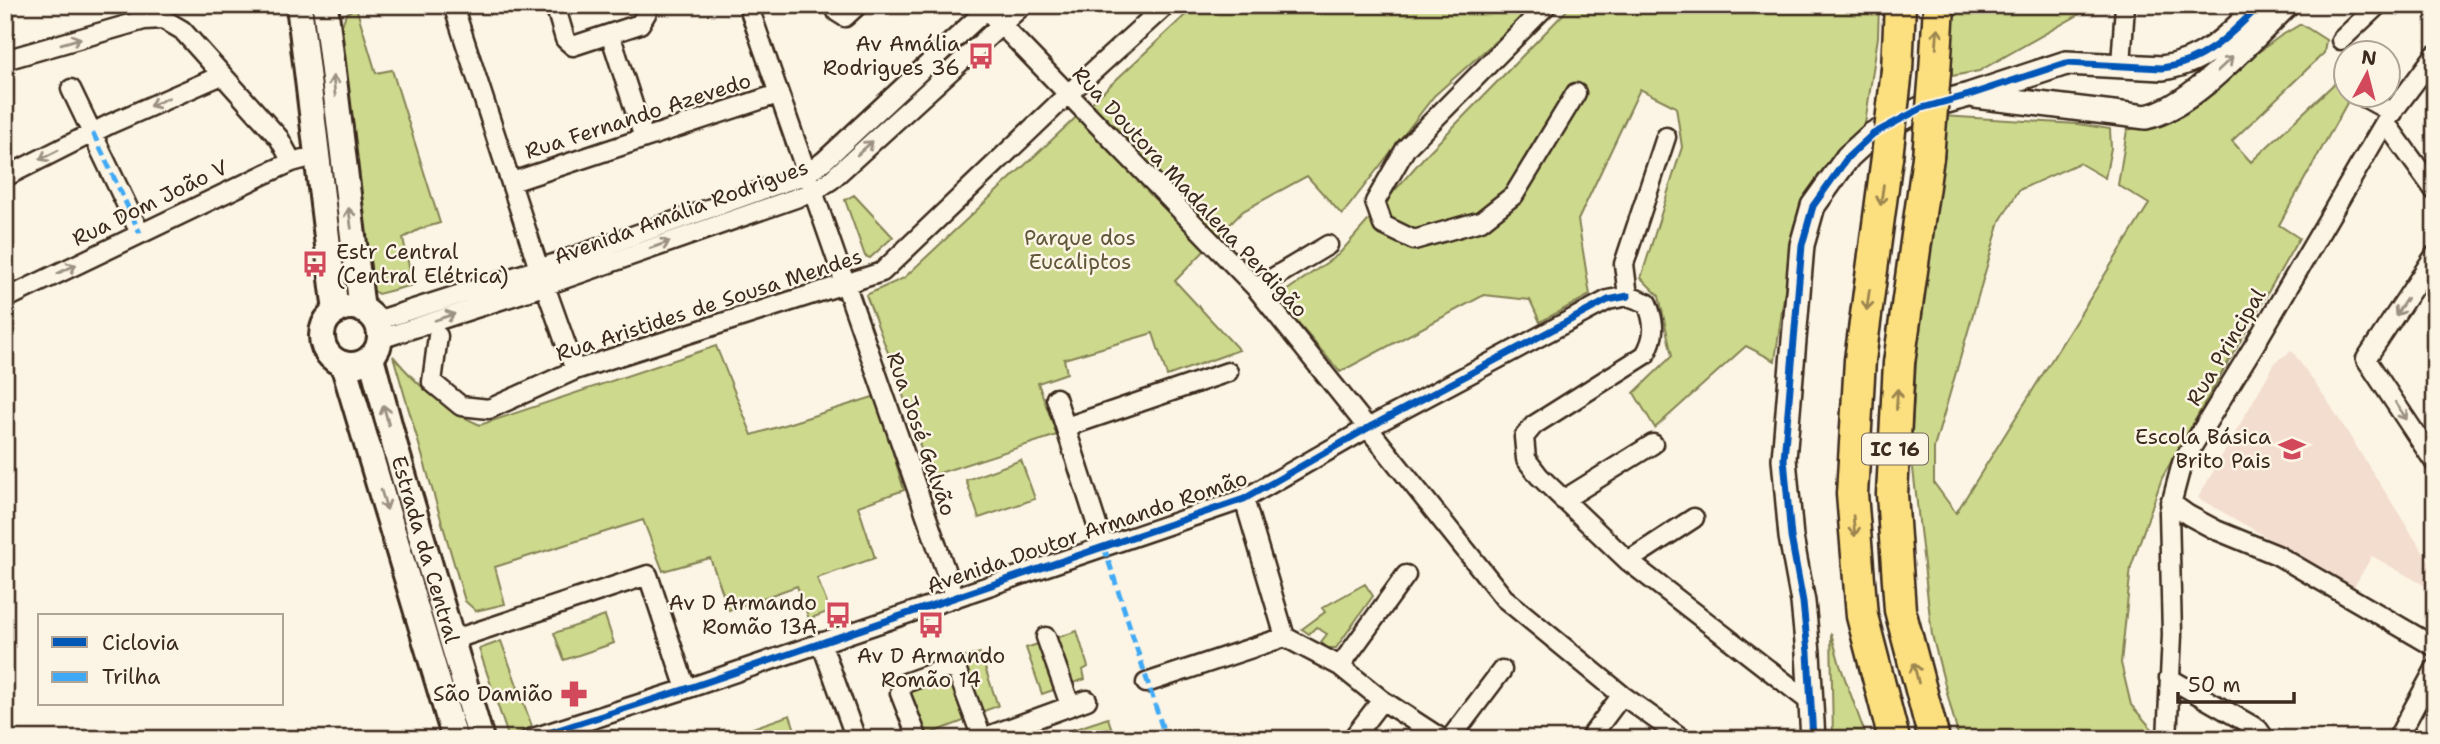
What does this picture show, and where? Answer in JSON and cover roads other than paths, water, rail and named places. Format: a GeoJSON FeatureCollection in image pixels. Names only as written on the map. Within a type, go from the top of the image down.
{"type":"FeatureCollection","features":[{"type":"Feature","properties":{"kind":"highway","name":"IC 16"},"geometry":{"type":"LineString","coordinates":[[1894,739],[1862,616],[1852,494],[1860,360],[1897,71],[1900,5]]}},
{"type":"Feature","properties":{"kind":"highway","name":"IC 16"},"geometry":{"type":"LineString","coordinates":[[1934,739],[1900,610],[1892,494],[1899,363],[1928,158],[1939,5]]}},
{"type":"Feature","properties":{"kind":"main road","name":"Estrada da Central"},"geometry":{"type":"LineString","coordinates":[[325,5],[342,154],[372,332],[396,450],[481,739]]}},
{"type":"Feature","properties":{"kind":"main road"},"geometry":{"type":"LineString","coordinates":[[303,13],[336,312]]}},
{"type":"Feature","properties":{"kind":"main road"},"geometry":{"type":"LineString","coordinates":[[317,157],[342,154]]}},
{"type":"Feature","properties":{"kind":"main road"},"geometry":{"type":"LineString","coordinates":[[354,307],[372,332],[363,363],[343,365],[334,360],[323,344],[324,325],[336,312],[354,307]]}},
{"type":"Feature","properties":{"kind":"main road","name":"Estrada da Central"},"geometry":{"type":"LineString","coordinates":[[343,365],[455,739]]}},
{"type":"Feature","properties":{"kind":"street"},"geometry":{"type":"LineString","coordinates":[[453,5],[575,370]]}},
{"type":"Feature","properties":{"kind":"street"},"geometry":{"type":"LineString","coordinates":[[555,5],[565,39],[573,46],[640,24],[647,12],[645,5]]}},
{"type":"Feature","properties":{"kind":"street","name":"Rua José Galvão"},"geometry":{"type":"LineString","coordinates":[[748,5],[955,598]]}},
{"type":"Feature","properties":{"kind":"street"},"geometry":{"type":"LineString","coordinates":[[835,5],[837,12],[845,17],[858,5]]}},
{"type":"Feature","properties":{"kind":"street","name":"Avenida Amália Rodrigues"},"geometry":{"type":"LineString","coordinates":[[372,332],[813,192],[831,180],[1023,5]]}},
{"type":"Feature","properties":{"kind":"street","name":"Rua Aristides de Sousa Mendes"},"geometry":{"type":"LineString","coordinates":[[438,336],[432,382],[461,406],[489,409],[575,370],[882,272],[1067,95],[1166,5]]}},
{"type":"Feature","properties":{"kind":"street"},"geometry":{"type":"LineString","coordinates":[[1548,5],[1406,148],[1375,202],[1382,225],[1413,240],[1481,221],[1514,195],[1576,93]]}},
{"type":"Feature","properties":{"kind":"street"},"geometry":{"type":"LineString","coordinates":[[2121,65],[2125,5]]}},
{"type":"Feature","properties":{"kind":"street"},"geometry":{"type":"LineString","coordinates":[[1813,739],[1804,615],[1791,537],[1783,459],[1802,245],[1813,206],[1848,158],[1873,134],[1922,108],[2066,63],[2162,68],[2177,66],[2206,54],[2239,27],[2260,5]]}},
{"type":"Feature","properties":{"kind":"street"},"geometry":{"type":"LineString","coordinates":[[1969,95],[2146,117],[2161,114],[2221,69],[2287,5]]}},
{"type":"Feature","properties":{"kind":"street"},"geometry":{"type":"LineString","coordinates":[[2343,38],[2378,5]]}},
{"type":"Feature","properties":{"kind":"street","name":"Avenida Amália Rodrigues"},"geometry":{"type":"LineString","coordinates":[[542,277],[807,174],[987,7]]}},
{"type":"Feature","properties":{"kind":"street","name":"Rua Doutora Madalena Perdigão"},"geometry":{"type":"LineString","coordinates":[[987,7],[1067,95],[1256,288],[1366,429],[1504,598],[1622,695],[1684,739]]}},
{"type":"Feature","properties":{"kind":"street"},"geometry":{"type":"LineString","coordinates":[[5,60],[144,20],[163,19],[182,30],[279,138],[292,162]]}},
{"type":"Feature","properties":{"kind":"street"},"geometry":{"type":"LineString","coordinates":[[610,34],[645,138]]}},
{"type":"Feature","properties":{"kind":"street","name":"Rua Principal"},"geometry":{"type":"LineString","coordinates":[[2167,739],[2172,635],[2170,502],[2182,463],[2389,117],[2435,55]]}},
{"type":"Feature","properties":{"kind":"street"},"geometry":{"type":"LineString","coordinates":[[2062,107],[2053,85],[2055,72],[2066,63]]}},
{"type":"Feature","properties":{"kind":"street"},"geometry":{"type":"LineString","coordinates":[[2162,68],[2176,78],[2179,92],[2173,107]]}},
{"type":"Feature","properties":{"kind":"street"},"geometry":{"type":"LineString","coordinates":[[5,177],[93,133],[222,75]]}},
{"type":"Feature","properties":{"kind":"street"},"geometry":{"type":"LineString","coordinates":[[71,89],[140,233]]}},
{"type":"Feature","properties":{"kind":"street","name":"Rua Fernando Azevedo"},"geometry":{"type":"LineString","coordinates":[[512,182],[778,94]]}},
{"type":"Feature","properties":{"kind":"street"},"geometry":{"type":"LineString","coordinates":[[2378,108],[2389,117],[2435,191]]}},
{"type":"Feature","properties":{"kind":"street"},"geometry":{"type":"LineString","coordinates":[[1666,137],[1624,264],[1628,296],[1647,303],[1654,319],[1653,341],[1645,355],[1534,425],[1524,437],[1525,459],[1563,500],[1628,561],[1810,702]]}},
{"type":"Feature","properties":{"kind":"street","name":"Rua Dom João V"},"geometry":{"type":"LineString","coordinates":[[5,299],[292,162],[317,157]]}},
{"type":"Feature","properties":{"kind":"street"},"geometry":{"type":"LineString","coordinates":[[1256,288],[1328,245]]}},
{"type":"Feature","properties":{"kind":"street"},"geometry":{"type":"LineString","coordinates":[[2435,255],[2366,359],[2435,463]]}},
{"type":"Feature","properties":{"kind":"street","name":"Avenida Doutor Armando Romão"},"geometry":{"type":"LineString","coordinates":[[530,739],[686,689],[1244,499],[1366,429],[1608,300],[1628,296]]}},
{"type":"Feature","properties":{"kind":"street"},"geometry":{"type":"LineString","coordinates":[[1066,427],[1228,372]]}},
{"type":"Feature","properties":{"kind":"street"},"geometry":{"type":"LineString","coordinates":[[1056,398],[1104,547]]}},
{"type":"Feature","properties":{"kind":"street"},"geometry":{"type":"LineString","coordinates":[[1563,500],[1653,444]]}},
{"type":"Feature","properties":{"kind":"street"},"geometry":{"type":"LineString","coordinates":[[1244,499],[1285,637],[1340,666],[1382,700],[1442,739]]}},
{"type":"Feature","properties":{"kind":"street"},"geometry":{"type":"LineString","coordinates":[[2170,502],[2216,530],[2277,555],[2435,647]]}},
{"type":"Feature","properties":{"kind":"street"},"geometry":{"type":"LineString","coordinates":[[1628,561],[1694,518]]}},
{"type":"Feature","properties":{"kind":"street"},"geometry":{"type":"LineString","coordinates":[[452,640],[648,575],[686,689]]}},
{"type":"Feature","properties":{"kind":"street"},"geometry":{"type":"LineString","coordinates":[[1340,666],[1406,575]]}},
{"type":"Feature","properties":{"kind":"street"},"geometry":{"type":"LineString","coordinates":[[918,739],[900,687],[947,668],[957,671],[981,738],[1079,703],[1046,637]]}},
{"type":"Feature","properties":{"kind":"street"},"geometry":{"type":"LineString","coordinates":[[1146,683],[1285,637]]}},
{"type":"Feature","properties":{"kind":"street"},"geometry":{"type":"LineString","coordinates":[[821,642],[856,739]]}},
{"type":"Feature","properties":{"kind":"street"},"geometry":{"type":"LineString","coordinates":[[2397,739],[2435,669]]}},
{"type":"Feature","properties":{"kind":"street"},"geometry":{"type":"LineString","coordinates":[[1450,739],[1502,670]]}},
{"type":"Feature","properties":{"kind":"street"},"geometry":{"type":"LineString","coordinates":[[2169,678],[2258,729],[2265,739]]}},
{"type":"Feature","properties":{"kind":"street"},"geometry":{"type":"LineString","coordinates":[[1589,739],[1622,695]]}},
{"type":"Feature","properties":{"kind":"street"},"geometry":{"type":"LineString","coordinates":[[1352,739],[1382,700]]}},
{"type":"Feature","properties":{"kind":"place","name":"Av Amália Rodrigues 36"},"geometry":{"type":"Point","coordinates":[981,56]}},
{"type":"Feature","properties":{"kind":"place","name":"Estr Central (Central Elétrica)"},"geometry":{"type":"Point","coordinates":[315,264]}},
{"type":"Feature","properties":{"kind":"place","name":"Escola Básica Brito Pais"},"geometry":{"type":"Point","coordinates":[2292,449]}},
{"type":"Feature","properties":{"kind":"place","name":"Av D Armando Romão 13A"},"geometry":{"type":"Point","coordinates":[838,615]}},
{"type":"Feature","properties":{"kind":"place","name":"Av D Armando Romão 14"},"geometry":{"type":"Point","coordinates":[931,625]}},
{"type":"Feature","properties":{"kind":"place","name":"São Damião"},"geometry":{"type":"Point","coordinates":[574,694]}},
{"type":"Feature","properties":{"kind":"park label","name":"Parque dos Eucaliptos"},"geometry":{"type":"Point","coordinates":[1080,250]}}]}
